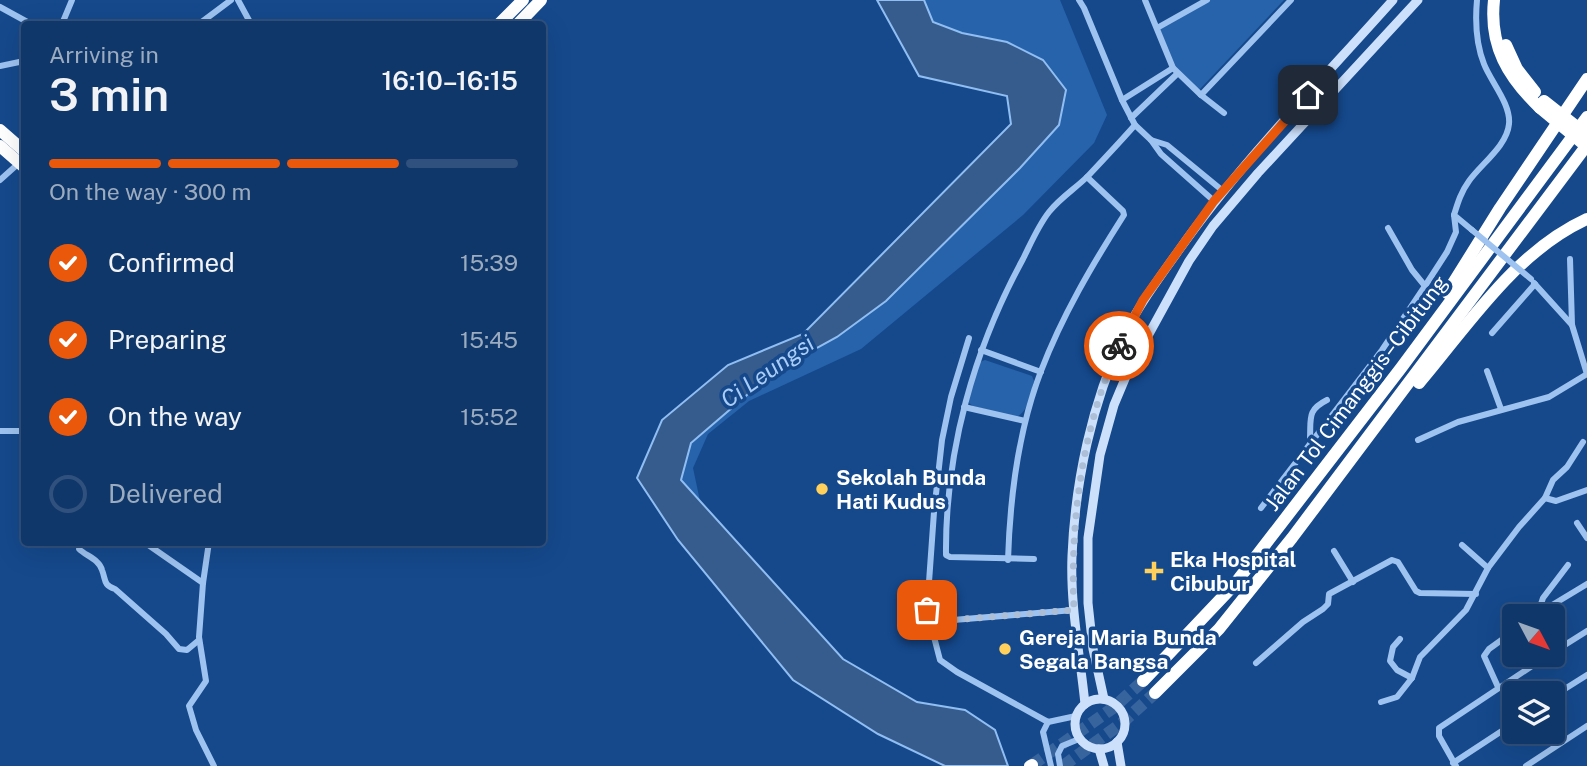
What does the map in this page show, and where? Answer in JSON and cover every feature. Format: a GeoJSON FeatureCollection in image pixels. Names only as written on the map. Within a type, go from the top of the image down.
{"type":"FeatureCollection","features":[{"type":"Feature","properties":{"kind":"highway"},"geometry":{"type":"LineString","coordinates":[[502,21],[523,0]]}},
{"type":"Feature","properties":{"kind":"highway"},"geometry":{"type":"LineString","coordinates":[[520,21],[541,0]]}},
{"type":"Feature","properties":{"kind":"highway"},"geometry":{"type":"LineString","coordinates":[[1494,0],[1494,29],[1509,73],[1522,90],[1587,135]]}},
{"type":"Feature","properties":{"kind":"highway"},"geometry":{"type":"LineString","coordinates":[[1504,0],[1503,31],[1507,50],[1517,69],[1542,104],[1587,146]]}},
{"type":"Feature","properties":{"kind":"highway"},"geometry":{"type":"LineString","coordinates":[[1401,368],[1500,208],[1587,79]]}},
{"type":"Feature","properties":{"kind":"highway","name":"Jalan Tol Cimanggis–Cibitung"},"geometry":{"type":"LineString","coordinates":[[1143,681],[1234,585],[1401,368],[1587,117]]}},
{"type":"Feature","properties":{"kind":"highway"},"geometry":{"type":"LineString","coordinates":[[0,130],[21,157]]}},
{"type":"Feature","properties":{"kind":"highway"},"geometry":{"type":"LineString","coordinates":[[0,146],[21,159]]}},
{"type":"Feature","properties":{"kind":"highway","name":"Jalan Tol Cimanggis–Cibitung"},"geometry":{"type":"LineString","coordinates":[[1156,693],[1219,629],[1335,482],[1587,146]]}},
{"type":"Feature","properties":{"kind":"highway"},"geometry":{"type":"LineString","coordinates":[[1335,482],[1514,271],[1550,239],[1587,219]]}},
{"type":"Feature","properties":{"kind":"street"},"geometry":{"type":"LineString","coordinates":[[63,21],[72,0]]}},
{"type":"Feature","properties":{"kind":"street"},"geometry":{"type":"LineString","coordinates":[[204,21],[231,0]]}},
{"type":"Feature","properties":{"kind":"street"},"geometry":{"type":"LineString","coordinates":[[238,0],[249,21]]}},
{"type":"Feature","properties":{"kind":"street"},"geometry":{"type":"LineString","coordinates":[[1079,0],[1130,118],[1161,154],[1214,201]]}},
{"type":"Feature","properties":{"kind":"street"},"geometry":{"type":"LineString","coordinates":[[1145,0],[1175,71],[1224,113]]}},
{"type":"Feature","properties":{"kind":"street"},"geometry":{"type":"LineString","coordinates":[[1157,28],[1207,0]]}},
{"type":"Feature","properties":{"kind":"street"},"geometry":{"type":"LineString","coordinates":[[1201,95],[1291,0]]}},
{"type":"Feature","properties":{"kind":"street"},"geometry":{"type":"LineString","coordinates":[[1085,704],[1074,610],[1072,558],[1079,484],[1099,400],[1111,364],[1138,311],[1214,201],[1393,0]]}},
{"type":"Feature","properties":{"kind":"street"},"geometry":{"type":"LineString","coordinates":[[1104,699],[1093,649],[1088,603],[1088,538],[1092,497],[1114,405],[1140,336],[1156,319],[1189,261],[1231,205],[1418,0]]}},
{"type":"Feature","properties":{"kind":"street"},"geometry":{"type":"LineString","coordinates":[[1261,508],[1309,438],[1382,350],[1425,286],[1447,252],[1456,232],[1454,215],[1459,198],[1468,181],[1496,150],[1509,127],[1509,116],[1484,64],[1479,46],[1476,28],[1477,0]]}},
{"type":"Feature","properties":{"kind":"street"},"geometry":{"type":"LineString","coordinates":[[0,7],[25,21]]}},
{"type":"Feature","properties":{"kind":"street"},"geometry":{"type":"LineString","coordinates":[[0,66],[21,62]]}},
{"type":"Feature","properties":{"kind":"street"},"geometry":{"type":"LineString","coordinates":[[1122,100],[1175,71]]}},
{"type":"Feature","properties":{"kind":"street"},"geometry":{"type":"LineString","coordinates":[[1130,118],[1175,71]]}},
{"type":"Feature","properties":{"kind":"street"},"geometry":{"type":"LineString","coordinates":[[1034,559],[1008,560],[946,555],[950,478],[964,407],[981,350],[1007,288],[1047,215],[1135,125]]}},
{"type":"Feature","properties":{"kind":"street"},"geometry":{"type":"LineString","coordinates":[[1151,140],[1167,145],[1223,191]]}},
{"type":"Feature","properties":{"kind":"street"},"geometry":{"type":"LineString","coordinates":[[0,180],[21,162]]}},
{"type":"Feature","properties":{"kind":"street"},"geometry":{"type":"LineString","coordinates":[[1181,171],[1188,162]]}},
{"type":"Feature","properties":{"kind":"street"},"geometry":{"type":"LineString","coordinates":[[1008,560],[1012,500],[1025,421],[1041,372],[1080,286],[1124,215],[1087,177]]}},
{"type":"Feature","properties":{"kind":"street"},"geometry":{"type":"LineString","coordinates":[[1454,215],[1533,282],[1572,325]]}},
{"type":"Feature","properties":{"kind":"street"},"geometry":{"type":"LineString","coordinates":[[1388,228],[1412,270],[1425,286]]}},
{"type":"Feature","properties":{"kind":"street"},"geometry":{"type":"LineString","coordinates":[[1418,440],[1458,422],[1549,397],[1587,374],[1572,325],[1570,259]]}},
{"type":"Feature","properties":{"kind":"street"},"geometry":{"type":"LineString","coordinates":[[1492,333],[1533,282]]}},
{"type":"Feature","properties":{"kind":"street"},"geometry":{"type":"LineString","coordinates":[[1138,311],[1144,321],[1156,319]]}},
{"type":"Feature","properties":{"kind":"street"},"geometry":{"type":"LineString","coordinates":[[1125,334],[1140,336]]}},
{"type":"Feature","properties":{"kind":"street"},"geometry":{"type":"LineString","coordinates":[[969,338],[942,440],[933,526],[927,610],[937,654],[944,664],[1048,722],[1076,716]]}},
{"type":"Feature","properties":{"kind":"street"},"geometry":{"type":"LineString","coordinates":[[981,350],[1041,372]]}},
{"type":"Feature","properties":{"kind":"street"},"geometry":{"type":"LineString","coordinates":[[1487,371],[1500,410]]}},
{"type":"Feature","properties":{"kind":"street"},"geometry":{"type":"LineString","coordinates":[[1309,438],[1312,411],[1315,406],[1327,400]]}},
{"type":"Feature","properties":{"kind":"street"},"geometry":{"type":"LineString","coordinates":[[964,407],[1025,421]]}},
{"type":"Feature","properties":{"kind":"street"},"geometry":{"type":"LineString","coordinates":[[0,430],[21,431]]}},
{"type":"Feature","properties":{"kind":"street"},"geometry":{"type":"LineString","coordinates":[[1381,702],[1397,697],[1412,678],[1420,657],[1466,610],[1488,568],[1545,498],[1553,481],[1567,467],[1583,442]]}},
{"type":"Feature","properties":{"kind":"street"},"geometry":{"type":"LineString","coordinates":[[1545,498],[1556,500],[1587,491]]}},
{"type":"Feature","properties":{"kind":"street"},"geometry":{"type":"LineString","coordinates":[[1577,523],[1587,538]]}},
{"type":"Feature","properties":{"kind":"street"},"geometry":{"type":"LineString","coordinates":[[1462,545],[1488,568]]}},
{"type":"Feature","properties":{"kind":"street"},"geometry":{"type":"LineString","coordinates":[[80,546],[80,550],[100,567],[106,584],[166,634],[179,649],[187,650],[199,640]]}},
{"type":"Feature","properties":{"kind":"street"},"geometry":{"type":"LineString","coordinates":[[150,546],[202,583]]}},
{"type":"Feature","properties":{"kind":"street"},"geometry":{"type":"LineString","coordinates":[[208,546],[202,583],[199,640],[206,681],[189,706],[196,730],[214,766]]}},
{"type":"Feature","properties":{"kind":"street"},"geometry":{"type":"LineString","coordinates":[[1334,551],[1353,582]]}},
{"type":"Feature","properties":{"kind":"street"},"geometry":{"type":"LineString","coordinates":[[1256,663],[1303,622],[1323,609],[1328,604],[1329,594],[1394,560],[1420,593],[1476,594]]}},
{"type":"Feature","properties":{"kind":"street"},"geometry":{"type":"LineString","coordinates":[[1541,604],[1567,565]]}},
{"type":"Feature","properties":{"kind":"street"},"geometry":{"type":"LineString","coordinates":[[1554,604],[1587,584]]}},
{"type":"Feature","properties":{"kind":"street"},"geometry":{"type":"LineString","coordinates":[[929,622],[1074,610]]}},
{"type":"Feature","properties":{"kind":"street"},"geometry":{"type":"LineString","coordinates":[[1565,645],[1587,631]]}},
{"type":"Feature","properties":{"kind":"street"},"geometry":{"type":"LineString","coordinates":[[1400,639],[1393,647],[1390,662],[1397,670],[1412,678]]}},
{"type":"Feature","properties":{"kind":"street"},"geometry":{"type":"LineString","coordinates":[[1498,687],[1484,656],[1502,640]]}},
{"type":"Feature","properties":{"kind":"street"},"geometry":{"type":"LineString","coordinates":[[1502,731],[1455,764],[1439,736],[1439,728],[1530,667]]}},
{"type":"Feature","properties":{"kind":"street"},"geometry":{"type":"LineString","coordinates":[[1565,689],[1587,675]]}},
{"type":"Feature","properties":{"kind":"street"},"geometry":{"type":"LineString","coordinates":[[1104,699],[1116,705],[1124,716],[1124,730],[1117,742],[1099,749],[1088,746],[1079,739],[1076,716],[1085,704],[1104,699]]}},
{"type":"Feature","properties":{"kind":"street"},"geometry":{"type":"LineString","coordinates":[[1048,722],[1043,732],[1051,766]]}},
{"type":"Feature","properties":{"kind":"street"},"geometry":{"type":"LineString","coordinates":[[1527,766],[1587,726]]}},
{"type":"Feature","properties":{"kind":"street"},"geometry":{"type":"LineString","coordinates":[[1060,766],[1058,754],[1062,746],[1079,739]]}},
{"type":"Feature","properties":{"kind":"street"},"geometry":{"type":"LineString","coordinates":[[1117,742],[1121,766]]}},
{"type":"Feature","properties":{"kind":"street"},"geometry":{"type":"LineString","coordinates":[[1099,749],[1104,766]]}},
{"type":"Feature","properties":{"kind":"shaded area"},"geometry":{"type":"Polygon","coordinates":[[[924,0],[1060,0],[1107,115],[1094,143],[1023,215],[861,349],[749,401],[708,434],[693,468],[700,501],[681,480],[690,443],[775,371],[974,213],[1059,125],[1007,42],[962,33],[933,22],[924,0]]]}},
{"type":"Feature","properties":{"kind":"shaded area"},"geometry":{"type":"Polygon","coordinates":[[[1210,0],[1284,0],[1200,89],[1173,68],[1160,29],[1210,0]]]}},
{"type":"Feature","properties":{"kind":"shaded area"},"geometry":{"type":"Polygon","coordinates":[[[985,360],[1032,376],[1034,381],[1030,396],[1020,415],[1016,417],[969,403],[968,398],[980,362],[985,360]]]}},
{"type":"Feature","properties":{"kind":"water","name":"Ci Leungsi"},"geometry":{"type":"Polygon","coordinates":[[[877,0],[924,0],[933,22],[962,33],[1007,42],[1043,60],[1066,90],[1059,125],[1020,168],[886,301],[837,337],[775,371],[691,443],[681,480],[843,659],[917,702],[965,710],[995,730],[1008,766],[945,766],[878,734],[793,680],[678,540],[637,478],[662,420],[728,365],[803,334],[1011,124],[1007,96],[919,76],[877,0]]]}},
{"type":"Feature","properties":{"kind":"tunnel"},"geometry":{"type":"LineString","coordinates":[[1032,765],[1113,708],[1143,681]]}},
{"type":"Feature","properties":{"kind":"tunnel"},"geometry":{"type":"LineString","coordinates":[[1063,766],[1122,723],[1155,693]]}},
{"type":"Feature","properties":{"kind":"way so far"},"geometry":{"type":"LineString","coordinates":[[927,610],[929,622],[1074,610],[1072,558],[1079,484],[1099,400],[1119,346]]}},
{"type":"Feature","properties":{"kind":"place","name":"Sekolah Bunda Hati Kudus"},"geometry":{"type":"Point","coordinates":[822,489]}},
{"type":"Feature","properties":{"kind":"place","name":"Eka Hospital Cibubur"},"geometry":{"type":"Point","coordinates":[1154,571]}},
{"type":"Feature","properties":{"kind":"place","name":"Gereja Maria Bunda Segala Bangsa"},"geometry":{"type":"Point","coordinates":[1005,649]}},
{"type":"Feature","properties":{"kind":"route"},"geometry":{"type":"LineString","coordinates":[[1119,346],[1143,300],[1214,201],[1308,95]]}}]}
